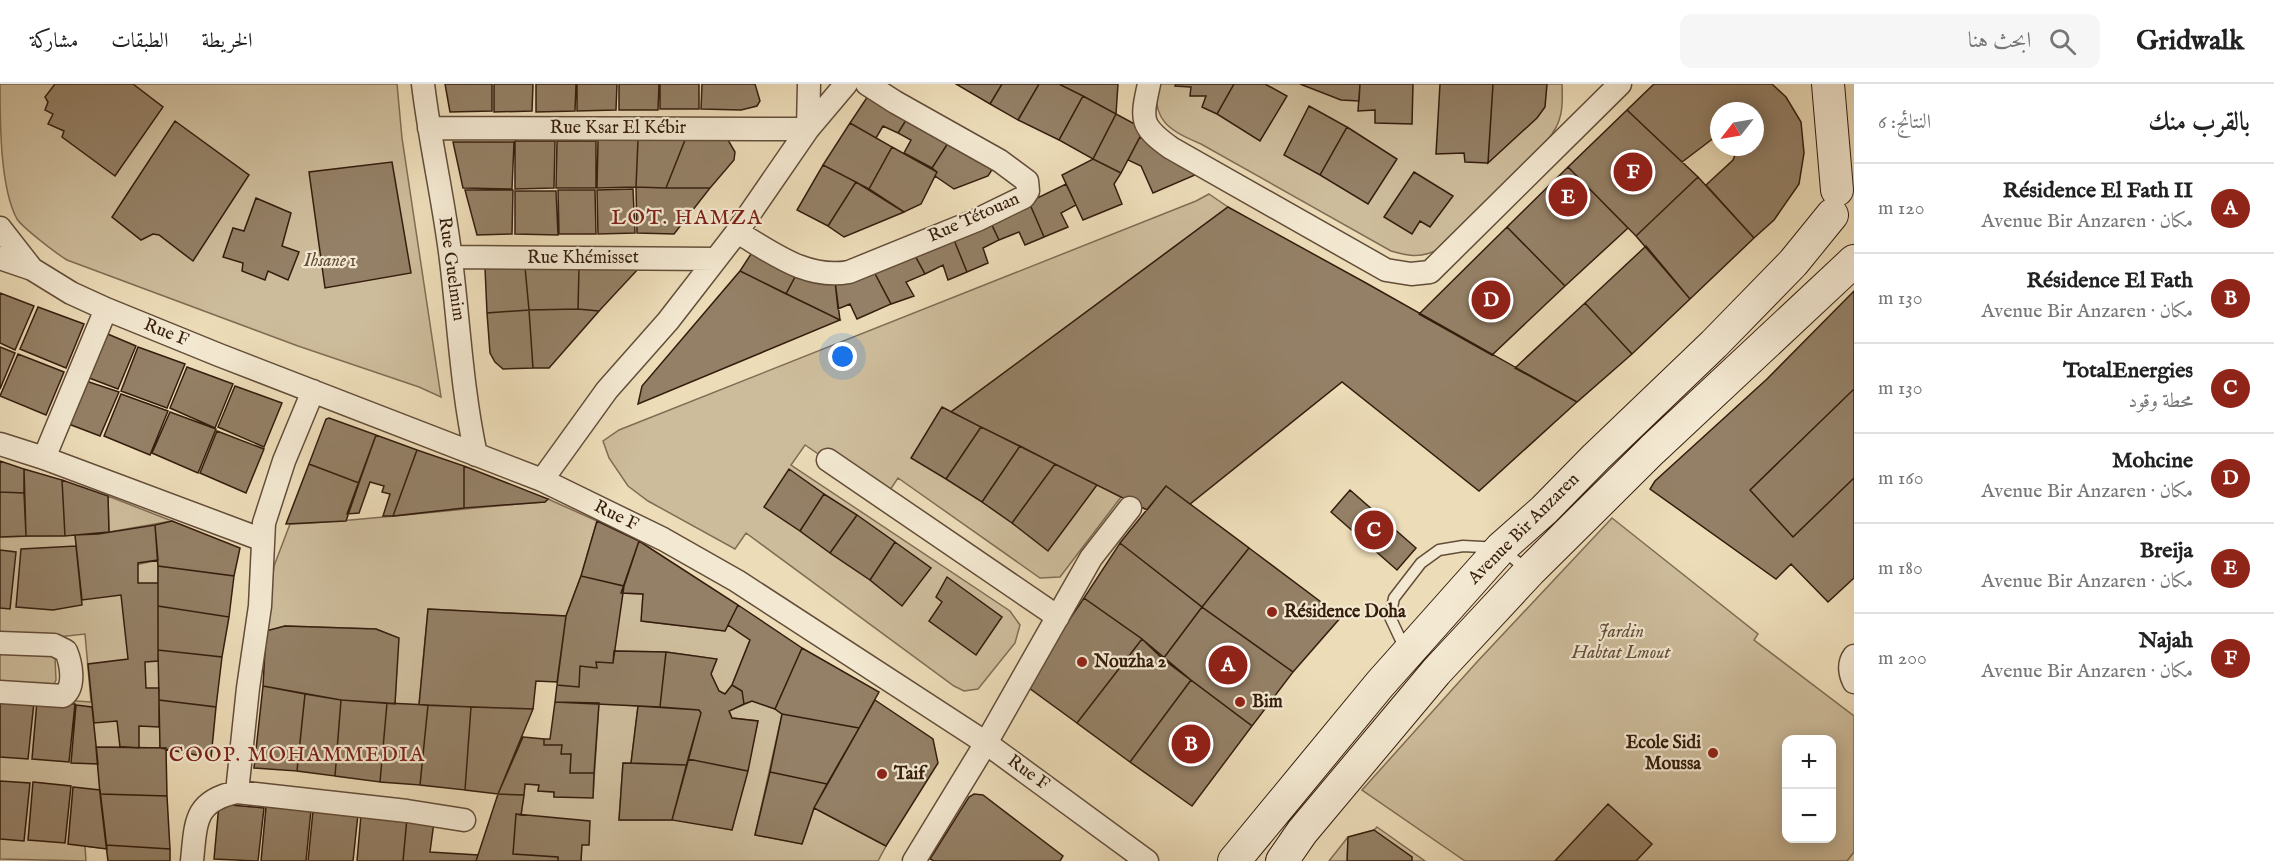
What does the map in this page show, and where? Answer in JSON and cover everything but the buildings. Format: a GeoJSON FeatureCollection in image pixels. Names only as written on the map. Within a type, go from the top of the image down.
{"type":"FeatureCollection","features":[{"type":"Feature","properties":{"kind":"main road"},"geometry":{"type":"LineString","coordinates":[[1827,85],[1841,194],[1840,232],[1854,244]]}},
{"type":"Feature","properties":{"kind":"main road","name":"Avenue Bir Anzaren"},"geometry":{"type":"LineString","coordinates":[[1282,861],[1501,548],[1544,510],[1714,344],[1793,263],[1841,194]]}},
{"type":"Feature","properties":{"kind":"main road","name":"Avenue Bir Anzaren"},"geometry":{"type":"LineString","coordinates":[[1234,861],[1421,662],[1529,572],[1668,435],[1854,261]]}},
{"type":"Feature","properties":{"kind":"street","name":"Rue Guelmim"},"geometry":{"type":"LineString","coordinates":[[423,84],[451,257],[468,417],[476,455]]}},
{"type":"Feature","properties":{"kind":"street"},"geometry":{"type":"LineString","coordinates":[[808,129],[809,84]]}},
{"type":"Feature","properties":{"kind":"street"},"geometry":{"type":"LineString","coordinates":[[542,480],[606,390],[668,321],[737,232],[808,129],[846,84]]}},
{"type":"Feature","properties":{"kind":"street","name":"Rue Tétouan"},"geometry":{"type":"LineString","coordinates":[[737,232],[803,270],[834,275],[849,272],[977,220],[1024,197],[1028,191],[1027,181],[1000,161],[867,84]]}},
{"type":"Feature","properties":{"kind":"street"},"geometry":{"type":"LineString","coordinates":[[1149,84],[1142,113],[1152,135],[1181,154],[1386,270],[1410,274],[1430,272],[1620,84]]}},
{"type":"Feature","properties":{"kind":"street","name":"Rue Ksar El Kébir"},"geometry":{"type":"LineString","coordinates":[[429,128],[808,129]]}},
{"type":"Feature","properties":{"kind":"street","name":"Rue F"},"geometry":{"type":"LineString","coordinates":[[0,228],[32,269]]}},
{"type":"Feature","properties":{"kind":"street","name":"Rue Khémisset"},"geometry":{"type":"LineString","coordinates":[[451,257],[716,259]]}},
{"type":"Feature","properties":{"kind":"street","name":"Rue F"},"geometry":{"type":"LineString","coordinates":[[0,258],[32,269],[71,293],[106,309],[542,480],[663,539],[737,581],[986,743],[1147,861]]}},
{"type":"Feature","properties":{"kind":"street"},"geometry":{"type":"LineString","coordinates":[[44,458],[106,309]]}},
{"type":"Feature","properties":{"kind":"street"},"geometry":{"type":"LineString","coordinates":[[237,792],[248,688],[260,606],[264,523],[284,461],[313,391]]}},
{"type":"Feature","properties":{"kind":"street"},"geometry":{"type":"LineString","coordinates":[[0,444],[44,458],[263,540]]}},
{"type":"Feature","properties":{"kind":"street"},"geometry":{"type":"LineString","coordinates":[[828,460],[1058,617]]}},
{"type":"Feature","properties":{"kind":"street"},"geometry":{"type":"LineString","coordinates":[[914,861],[986,743],[1091,558],[1130,508]]}},
{"type":"Feature","properties":{"kind":"street"},"geometry":{"type":"LineString","coordinates":[[0,643],[54,645],[66,651],[71,684],[69,692],[63,696],[0,692]]}},
{"type":"Feature","properties":{"kind":"street"},"geometry":{"type":"LineString","coordinates":[[1854,656],[1851,660],[1850,675],[1854,682]]}},
{"type":"Feature","properties":{"kind":"street"},"geometry":{"type":"LineString","coordinates":[[192,861],[194,841],[202,809],[215,798],[237,792],[407,811],[464,820]]}},
{"type":"Feature","properties":{"kind":"lane"},"geometry":{"type":"LineString","coordinates":[[1421,662],[1390,617],[1394,598],[1421,563],[1439,550],[1463,546],[1501,548],[1529,572]]}},
{"type":"Feature","properties":{"kind":"green space","name":"Ihsane 1"},"geometry":{"type":"Polygon","coordinates":[[[0,84],[397,84],[402,138],[441,397],[62,257],[20,223],[11,206],[2,154],[0,84]]]}},
{"type":"Feature","properties":{"kind":"green space"},"geometry":{"type":"Polygon","coordinates":[[[1156,84],[1562,84],[1562,100],[1559,121],[1547,140],[1435,251],[1413,256],[1391,251],[1172,129],[1160,116],[1157,107],[1156,84]]]}},
{"type":"Feature","properties":{"kind":"green space"},"geometry":{"type":"Polygon","coordinates":[[[1209,194],[1228,207],[951,412],[1121,497],[1060,577],[1040,578],[898,478],[884,499],[805,445],[791,465],[1010,611],[1020,625],[1015,643],[978,689],[964,691],[954,686],[746,533],[735,549],[648,501],[628,486],[609,458],[603,441],[619,430],[1209,194]]]}},
{"type":"Feature","properties":{"kind":"green space"},"geometry":{"type":"Polygon","coordinates":[[[108,496],[172,521],[109,532],[108,496]]]}},
{"type":"Feature","properties":{"kind":"green space"},"geometry":{"type":"Polygon","coordinates":[[[548,499],[597,521],[581,576],[566,616],[428,609],[419,705],[395,704],[398,638],[376,629],[285,626],[266,631],[274,566],[290,524],[545,502],[548,499]]]}},
{"type":"Feature","properties":{"kind":"green space","name":"Jardin Habtat Lmout"},"geometry":{"type":"Polygon","coordinates":[[[1612,518],[1758,634],[1754,640],[1854,716],[1854,852],[1847,861],[1465,861],[1362,790],[1476,663],[1612,518]]]}},
{"type":"Feature","properties":{"kind":"green space"},"geometry":{"type":"Polygon","coordinates":[[[75,535],[82,599],[99,573],[158,560],[160,748],[96,747],[107,849],[85,846],[86,861],[0,859],[0,696],[91,702],[85,634],[48,638],[0,636],[0,537],[75,535]]]}},
{"type":"Feature","properties":{"kind":"green space"},"geometry":{"type":"Polygon","coordinates":[[[621,593],[643,594],[642,621],[725,631],[728,625],[750,640],[732,685],[725,694],[719,691],[711,674],[716,659],[666,652],[614,651],[621,593]]]}},
{"type":"Feature","properties":{"kind":"green space"},"geometry":{"type":"Polygon","coordinates":[[[0,648],[55,657],[56,680],[53,686],[0,687],[0,648]]]}},
{"type":"Feature","properties":{"kind":"green space"},"geometry":{"type":"Polygon","coordinates":[[[752,701],[775,709],[782,714],[755,835],[802,844],[814,808],[886,846],[878,861],[581,861],[521,815],[525,784],[539,785],[538,791],[554,792],[554,797],[593,797],[599,703],[638,706],[631,763],[623,763],[619,820],[677,820],[732,830],[758,721],[732,718],[729,711],[752,701]]]}},
{"type":"Feature","properties":{"kind":"green space"},"geometry":{"type":"Polygon","coordinates":[[[1377,827],[1425,861],[1329,861],[1348,837],[1374,830],[1377,827]]]}},
{"type":"Feature","properties":{"kind":"place","name":"Najah"},"geometry":{"type":"Point","coordinates":[1633,172]}},
{"type":"Feature","properties":{"kind":"place","name":"Breija"},"geometry":{"type":"Point","coordinates":[1568,197]}},
{"type":"Feature","properties":{"kind":"place","name":"Mohcine"},"geometry":{"type":"Point","coordinates":[1491,300]}},
{"type":"Feature","properties":{"kind":"place","name":"TotalEnergies"},"geometry":{"type":"Point","coordinates":[1374,530]}},
{"type":"Feature","properties":{"kind":"place","name":"Résidence Doha"},"geometry":{"type":"Point","coordinates":[1272,612]}},
{"type":"Feature","properties":{"kind":"place","name":"Nouzha 2"},"geometry":{"type":"Point","coordinates":[1082,662]}},
{"type":"Feature","properties":{"kind":"place","name":"Résidence El Fath II"},"geometry":{"type":"Point","coordinates":[1228,665]}},
{"type":"Feature","properties":{"kind":"place","name":"Bim"},"geometry":{"type":"Point","coordinates":[1240,702]}},
{"type":"Feature","properties":{"kind":"place","name":"Résidence El Fath"},"geometry":{"type":"Point","coordinates":[1191,744]}},
{"type":"Feature","properties":{"kind":"place","name":"Ecole Sidi Moussa"},"geometry":{"type":"Point","coordinates":[1713,753]}},
{"type":"Feature","properties":{"kind":"place","name":"Taif"},"geometry":{"type":"Point","coordinates":[882,774]}},
{"type":"Feature","properties":{"kind":"district","name":"LOT. HAMZA"},"geometry":{"type":"Point","coordinates":[687,218]}},
{"type":"Feature","properties":{"kind":"district","name":"COOP. MOHAMMEDIA"},"geometry":{"type":"Point","coordinates":[297,755]}}]}
